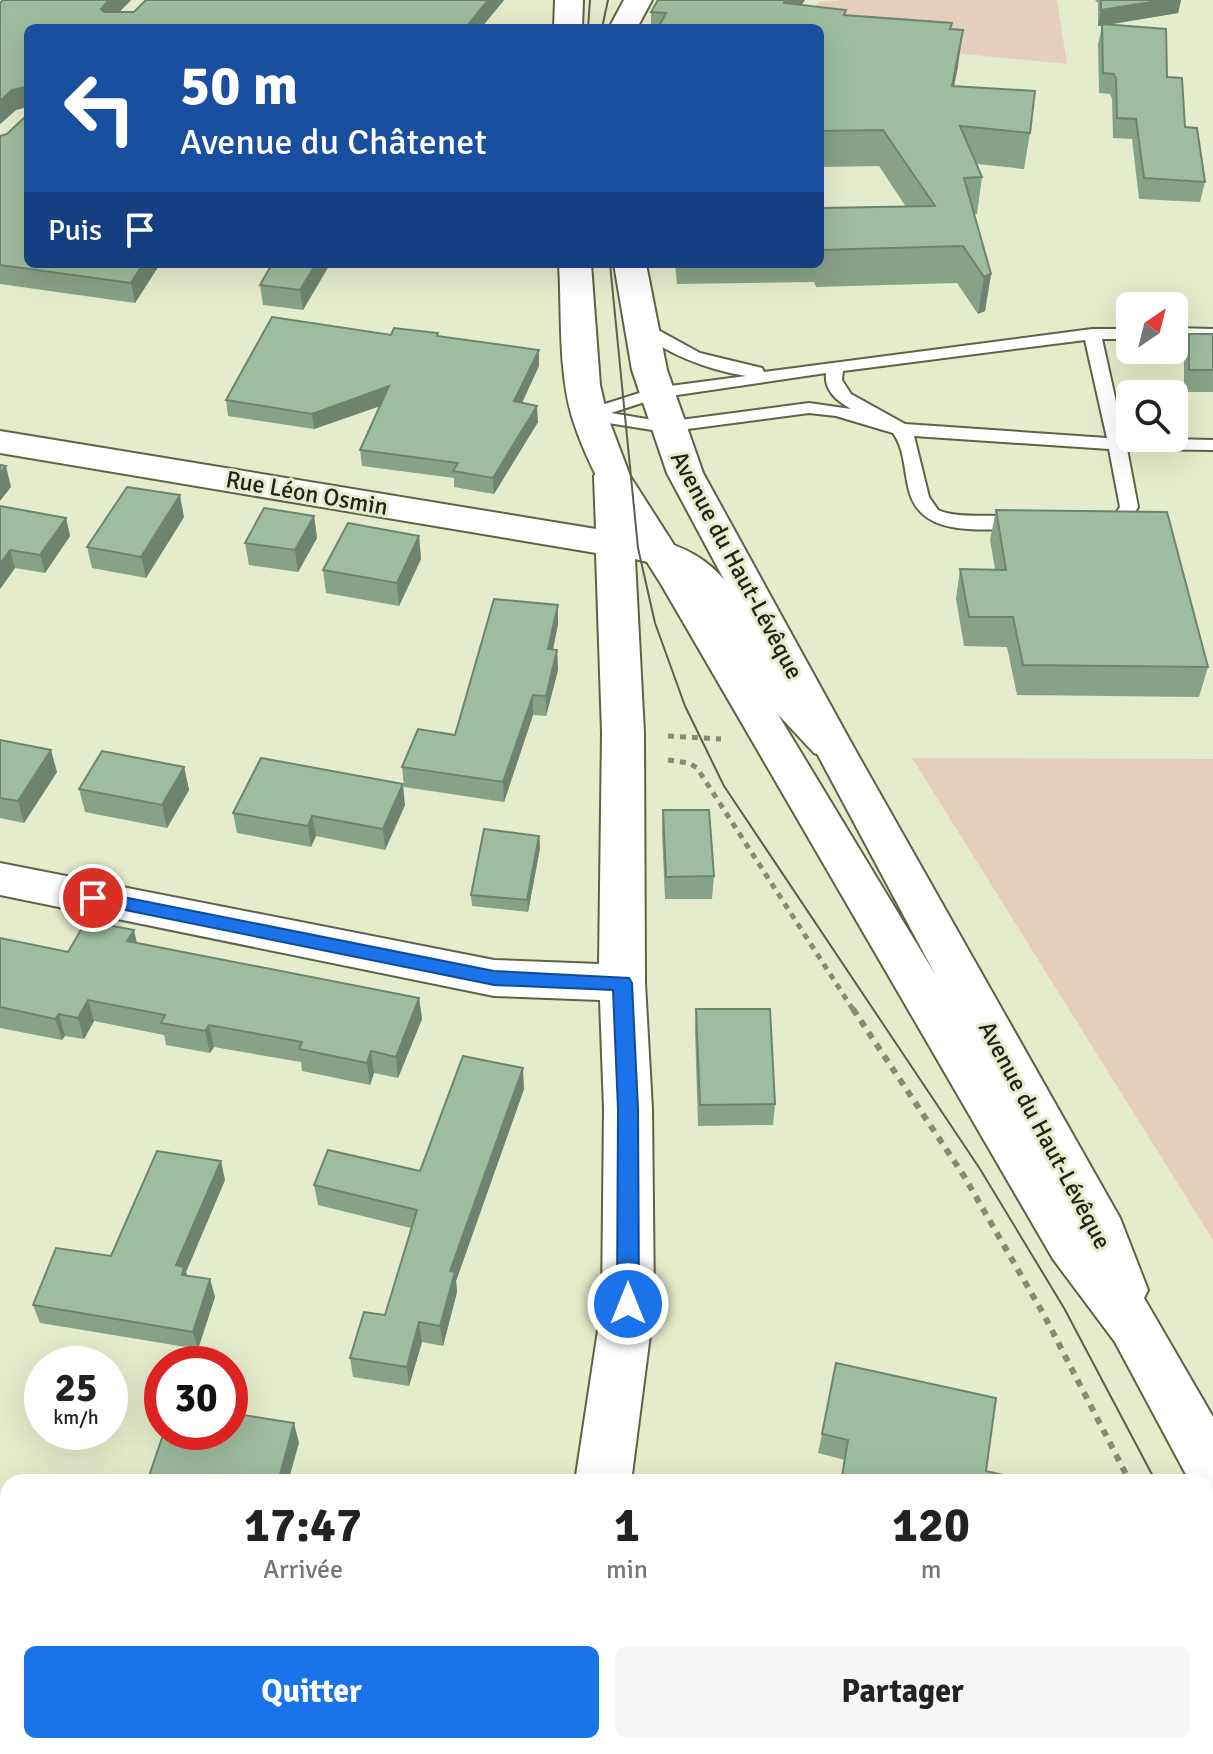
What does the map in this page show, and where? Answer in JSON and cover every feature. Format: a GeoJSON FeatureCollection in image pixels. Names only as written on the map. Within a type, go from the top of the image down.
{"type":"FeatureCollection","features":[{"type":"Feature","properties":{"kind":"main road"},"geometry":{"type":"LineString","coordinates":[[568,24],[569,0]]}},
{"type":"Feature","properties":{"kind":"main road"},"geometry":{"type":"LineString","coordinates":[[625,24],[638,0]]}},
{"type":"Feature","properties":{"kind":"main road","name":"Avenue du Haut-Lévêque"},"geometry":{"type":"LineString","coordinates":[[575,268],[582,373],[589,415],[612,476],[1071,1244],[1134,1326]]}},
{"type":"Feature","properties":{"kind":"main road","name":"Avenue du Haut-Lévêque"},"geometry":{"type":"LineString","coordinates":[[630,268],[637,323],[660,410],[711,524],[1102,1233],[1134,1326]]}},
{"type":"Feature","properties":{"kind":"main road","name":"Rue Léon Osmin"},"geometry":{"type":"LineString","coordinates":[[0,442],[659,551]]}},
{"type":"Feature","properties":{"kind":"main road","name":"Avenue du Haut-Lévêque"},"geometry":{"type":"LineString","coordinates":[[604,1474],[628,1304],[628,1109],[622,983],[623,746],[612,476]]}},
{"type":"Feature","properties":{"kind":"main road"},"geometry":{"type":"LineString","coordinates":[[659,551],[677,557],[695,569],[774,685],[832,746]]}},
{"type":"Feature","properties":{"kind":"main road"},"geometry":{"type":"LineString","coordinates":[[0,879],[494,978],[622,983]]}},
{"type":"Feature","properties":{"kind":"main road"},"geometry":{"type":"LineString","coordinates":[[1134,1326],[1213,1470]]}},
{"type":"Feature","properties":{"kind":"lane"},"geometry":{"type":"LineString","coordinates":[[637,323],[665,345],[703,363],[773,375]]}},
{"type":"Feature","properties":{"kind":"lane"},"geometry":{"type":"LineString","coordinates":[[1188,333],[1213,334]]}},
{"type":"Feature","properties":{"kind":"lane"},"geometry":{"type":"LineString","coordinates":[[589,415],[660,410],[746,414],[809,408],[837,411],[900,429],[1116,444],[1092,334]]}},
{"type":"Feature","properties":{"kind":"lane"},"geometry":{"type":"LineString","coordinates":[[589,415],[660,410],[740,382],[773,375],[1092,334],[1116,334]]}},
{"type":"Feature","properties":{"kind":"lane"},"geometry":{"type":"LineString","coordinates":[[835,367],[833,387],[845,399],[900,429],[911,450],[921,504],[931,515],[948,521],[1043,523]]}},
{"type":"Feature","properties":{"kind":"lane"},"geometry":{"type":"LineString","coordinates":[[1188,445],[1213,445]]}},
{"type":"Feature","properties":{"kind":"lane"},"geometry":{"type":"LineString","coordinates":[[1091,525],[1107,525],[1123,519],[1130,511],[1118,452]]}},
{"type":"Feature","properties":{"kind":"path"},"geometry":{"type":"LineString","coordinates":[[623,746],[689,763],[697,768],[795,923],[964,1176],[1044,1315],[1126,1474]]}},
{"type":"Feature","properties":{"kind":"shaded area"},"geometry":{"type":"Polygon","coordinates":[[[1057,0],[1067,64],[824,40],[824,24],[807,24],[818,2],[1057,0]]]}},
{"type":"Feature","properties":{"kind":"shaded area"},"geometry":{"type":"Polygon","coordinates":[[[912,758],[1213,759],[1213,1240],[912,758]]]}},
{"type":"Feature","properties":{"kind":"building"},"geometry":{"type":"Polygon","coordinates":[[[3,0],[109,0],[101,9],[104,12],[134,12],[146,0],[488,0],[469,24],[24,24],[24,87],[12,90],[0,101],[0,3],[3,0]]]}},
{"type":"Feature","properties":{"kind":"building"},"geometry":{"type":"Polygon","coordinates":[[[658,0],[785,0],[784,3],[846,10],[844,15],[952,23],[950,29],[963,30],[952,86],[1035,91],[1030,133],[960,126],[982,177],[964,178],[991,274],[984,277],[963,246],[824,250],[824,208],[935,206],[883,130],[824,131],[824,24],[660,24],[666,13],[651,12],[658,0]]]}},
{"type":"Feature","properties":{"kind":"building"},"geometry":{"type":"Polygon","coordinates":[[[1101,0],[1164,0],[1101,10],[1101,0]]]}},
{"type":"Feature","properties":{"kind":"building"},"geometry":{"type":"Polygon","coordinates":[[[1102,24],[1166,29],[1167,77],[1182,78],[1185,127],[1197,128],[1205,182],[1144,178],[1136,119],[1117,118],[1116,79],[1114,74],[1103,73],[1102,24]]]}},
{"type":"Feature","properties":{"kind":"building"},"geometry":{"type":"Polygon","coordinates":[[[24,118],[24,268],[140,268],[131,283],[0,265],[0,136],[7,134],[24,118]]]}},
{"type":"Feature","properties":{"kind":"building"},"geometry":{"type":"Polygon","coordinates":[[[270,268],[314,268],[300,290],[260,285],[270,268]]]}},
{"type":"Feature","properties":{"kind":"building"},"geometry":{"type":"Polygon","coordinates":[[[272,317],[391,335],[394,328],[438,333],[437,336],[539,350],[514,401],[537,406],[493,478],[453,471],[458,463],[360,450],[389,386],[312,414],[226,400],[272,317]]]}},
{"type":"Feature","properties":{"kind":"building"},"geometry":{"type":"Polygon","coordinates":[[[1189,334],[1213,334],[1213,370],[1189,370],[1189,334]]]}},
{"type":"Feature","properties":{"kind":"building"},"geometry":{"type":"Polygon","coordinates":[[[127,487],[180,495],[141,557],[87,547],[127,487]]]}},
{"type":"Feature","properties":{"kind":"building"},"geometry":{"type":"Polygon","coordinates":[[[0,506],[66,518],[40,555],[10,550],[0,564],[0,506]]]}},
{"type":"Feature","properties":{"kind":"building"},"geometry":{"type":"Polygon","coordinates":[[[264,508],[314,516],[295,550],[245,543],[264,508]]]}},
{"type":"Feature","properties":{"kind":"building"},"geometry":{"type":"Polygon","coordinates":[[[996,510],[1167,512],[1208,667],[1023,665],[1013,617],[969,617],[960,569],[1006,570],[996,510]]]}},
{"type":"Feature","properties":{"kind":"building"},"geometry":{"type":"Polygon","coordinates":[[[348,523],[419,536],[397,583],[323,570],[348,523]]]}},
{"type":"Feature","properties":{"kind":"building"},"geometry":{"type":"Polygon","coordinates":[[[494,599],[558,605],[548,649],[557,650],[546,696],[533,695],[503,782],[402,767],[418,729],[455,735],[494,599]]]}},
{"type":"Feature","properties":{"kind":"building"},"geometry":{"type":"Polygon","coordinates":[[[0,740],[51,750],[18,801],[0,798],[0,740]]]}},
{"type":"Feature","properties":{"kind":"building"},"geometry":{"type":"Polygon","coordinates":[[[102,751],[184,767],[162,805],[79,789],[102,751]]]}},
{"type":"Feature","properties":{"kind":"building"},"geometry":{"type":"Polygon","coordinates":[[[261,758],[403,784],[383,829],[312,816],[308,826],[233,813],[261,758]]]}},
{"type":"Feature","properties":{"kind":"building"},"geometry":{"type":"Polygon","coordinates":[[[663,810],[709,810],[714,876],[666,877],[663,810]]]}},
{"type":"Feature","properties":{"kind":"building"},"geometry":{"type":"Polygon","coordinates":[[[484,829],[539,836],[527,900],[471,895],[484,829]]]}},
{"type":"Feature","properties":{"kind":"building"},"geometry":{"type":"Polygon","coordinates":[[[86,921],[134,930],[127,941],[419,998],[396,1057],[371,1051],[367,1063],[299,1049],[302,1042],[209,1025],[205,1031],[161,1023],[165,1015],[88,1000],[78,1018],[59,1014],[55,1019],[0,1007],[0,938],[68,952],[86,921]]]}},
{"type":"Feature","properties":{"kind":"building"},"geometry":{"type":"Polygon","coordinates":[[[696,1009],[770,1009],[775,1104],[700,1105],[696,1009]]]}},
{"type":"Feature","properties":{"kind":"building"},"geometry":{"type":"Polygon","coordinates":[[[463,1056],[523,1068],[450,1271],[455,1272],[440,1326],[419,1322],[407,1367],[350,1358],[364,1312],[385,1315],[417,1210],[314,1185],[328,1150],[420,1171],[463,1056]]]}},
{"type":"Feature","properties":{"kind":"building"},"geometry":{"type":"Polygon","coordinates":[[[157,1151],[221,1161],[176,1265],[184,1267],[182,1275],[210,1279],[193,1332],[33,1305],[56,1248],[111,1256],[157,1151]]]}},
{"type":"Feature","properties":{"kind":"building"},"geometry":{"type":"Polygon","coordinates":[[[836,1363],[996,1398],[986,1471],[999,1474],[842,1474],[848,1440],[822,1434],[836,1363]]]}},
{"type":"Feature","properties":{"kind":"building"},"geometry":{"type":"Polygon","coordinates":[[[248,1416],[294,1423],[280,1474],[150,1474],[158,1450],[248,1450],[248,1416]]]}},
{"type":"Feature","properties":{"kind":"tram line"},"geometry":{"type":"LineString","coordinates":[[588,24],[590,0]]}},
{"type":"Feature","properties":{"kind":"tram line"},"geometry":{"type":"LineString","coordinates":[[603,24],[608,0]]}},
{"type":"Feature","properties":{"kind":"tram line"},"geometry":{"type":"LineString","coordinates":[[610,268],[638,548],[655,623],[685,706],[724,786],[980,1169],[1064,1308],[1152,1474]]}},
{"type":"Feature","properties":{"kind":"route"},"geometry":{"type":"LineString","coordinates":[[93,898],[494,978],[552,983],[622,983],[628,1109],[628,1304]]}}]}
